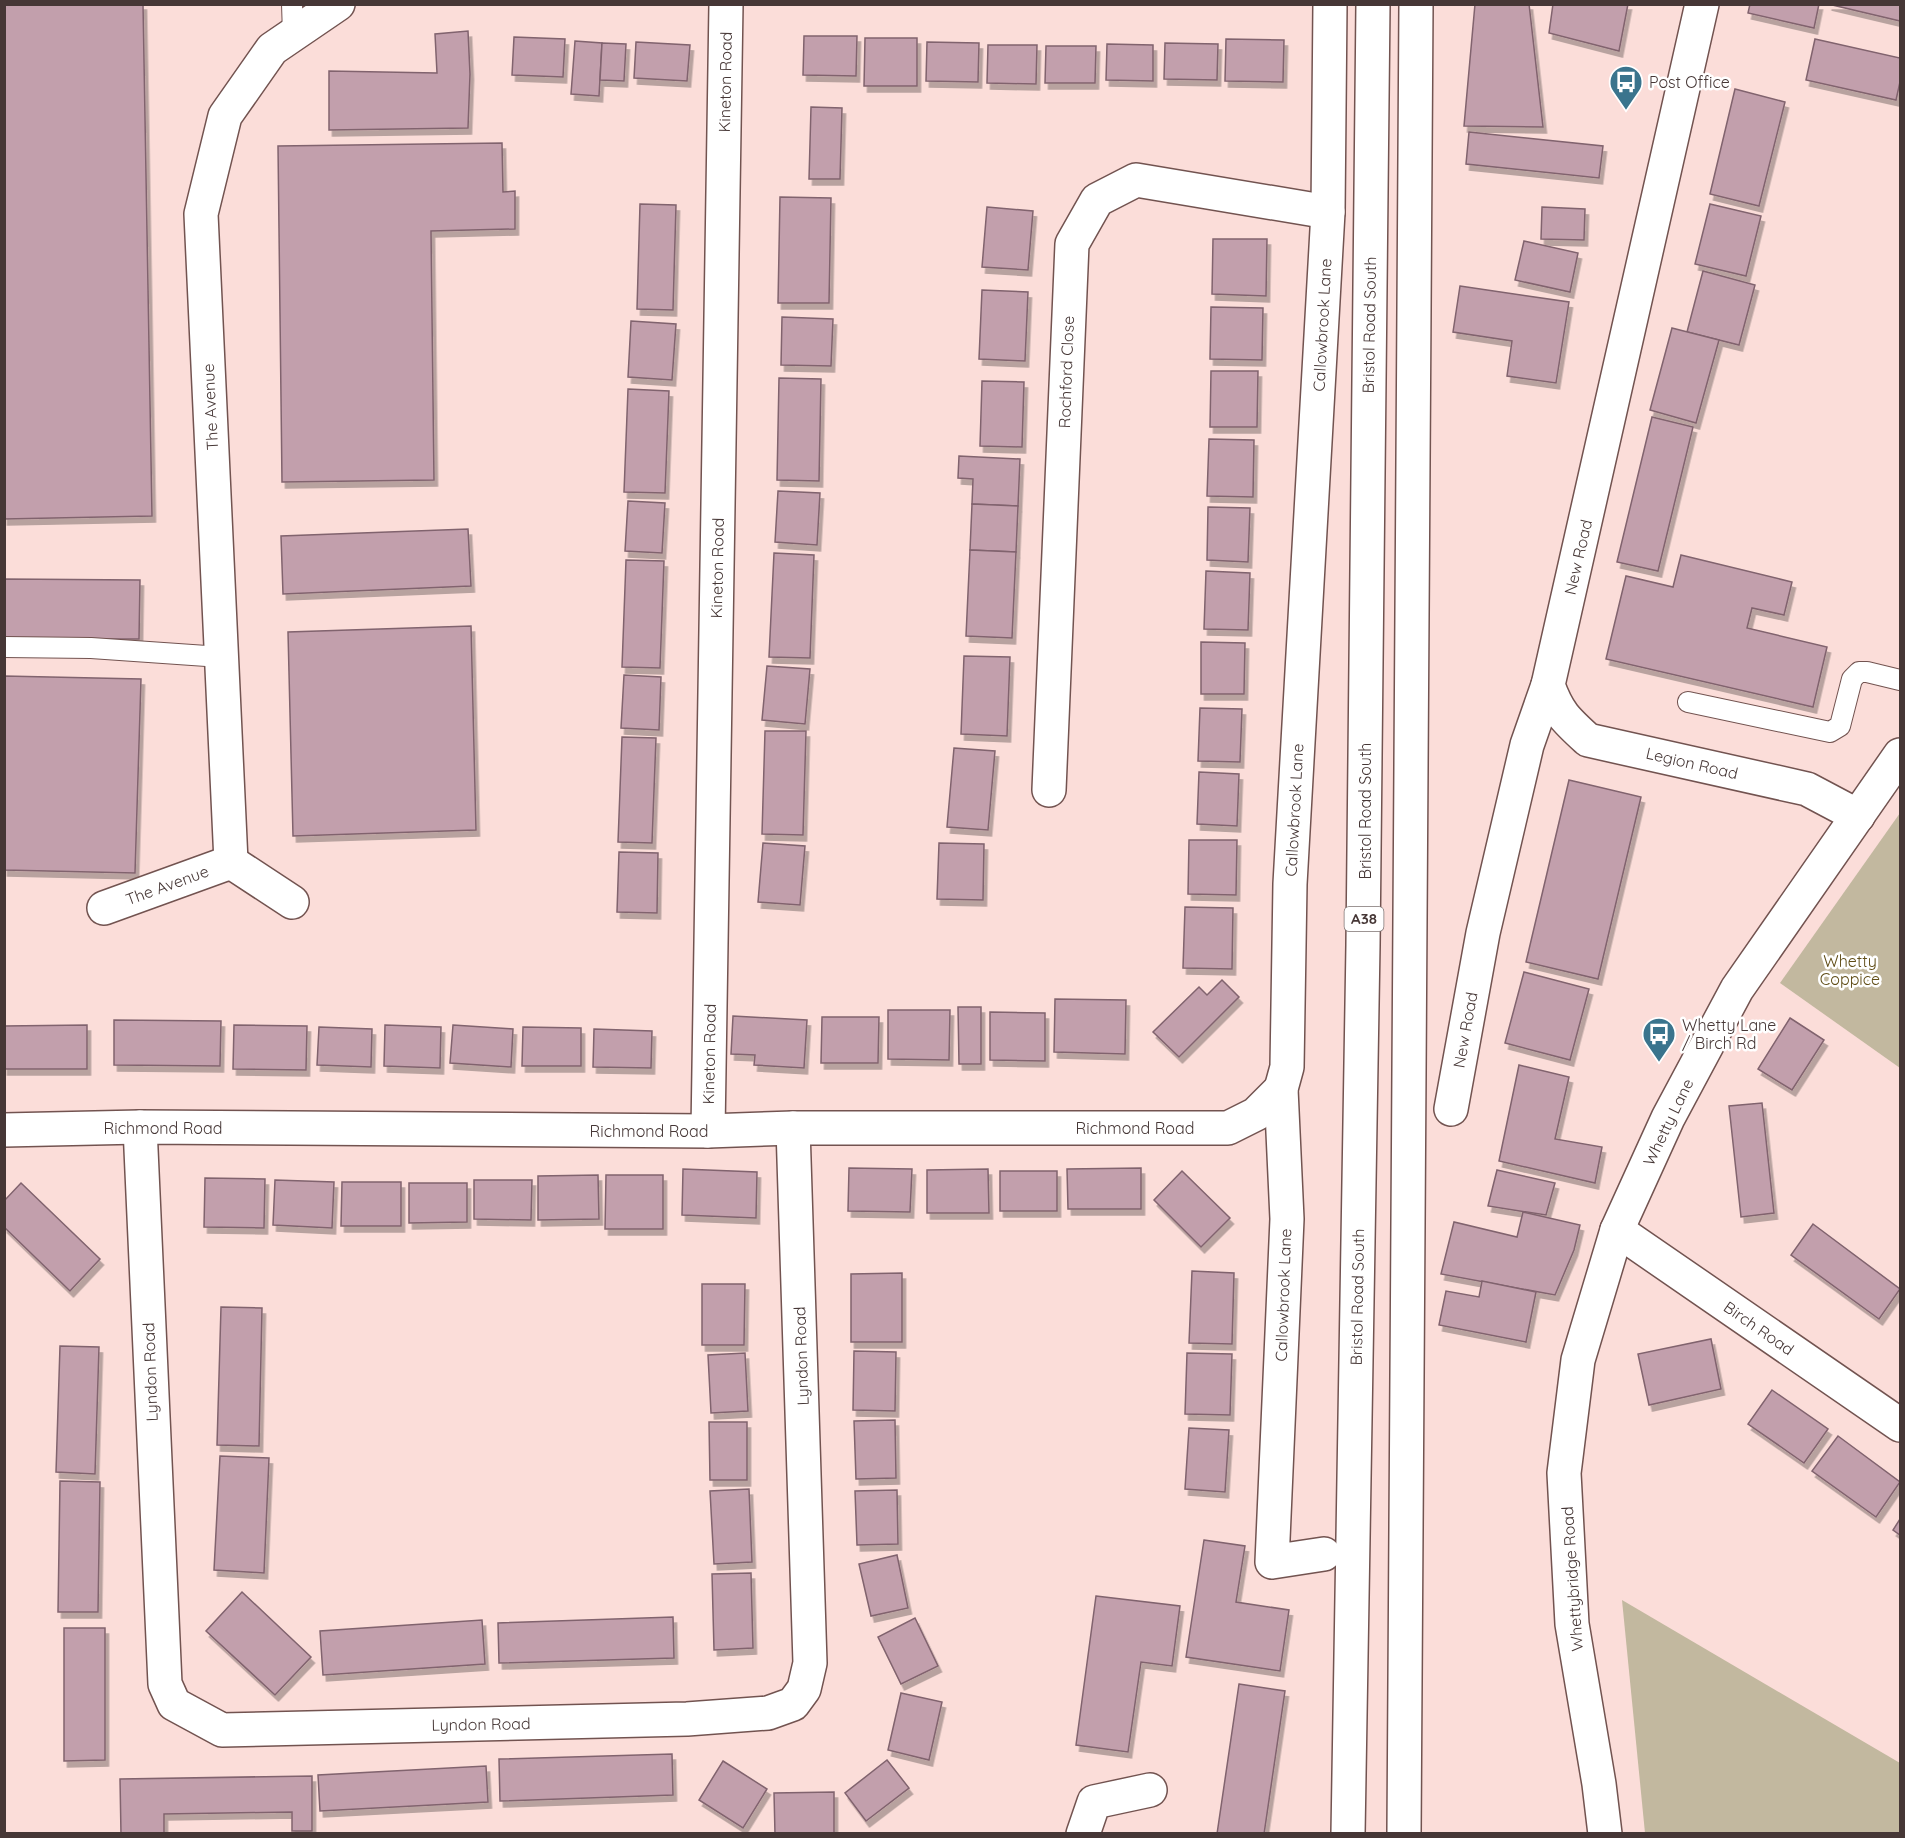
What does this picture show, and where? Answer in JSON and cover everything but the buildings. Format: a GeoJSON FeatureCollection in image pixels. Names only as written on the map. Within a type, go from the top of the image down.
{"type":"FeatureCollection","features":[{"type":"Feature","properties":{"kind":"main road","name":"The Avenue"},"geometry":{"type":"LineString","coordinates":[[231,862],[201,214],[225,116],[293,20],[338,4]]}},
{"type":"Feature","properties":{"kind":"main road","name":"Kineton Road"},"geometry":{"type":"LineString","coordinates":[[708,1131],[726,4]]}},
{"type":"Feature","properties":{"kind":"main road","name":"Callowbrook Lane"},"geometry":{"type":"LineString","coordinates":[[1324,1554],[1272,1562],[1287,1219],[1281,1089],[1287,1067],[1290,884],[1328,212],[1330,4]]}},
{"type":"Feature","properties":{"kind":"main road","name":"Bristol Road South"},"geometry":{"type":"LineString","coordinates":[[1348,1833],[1363,957],[1373,4]]}},
{"type":"Feature","properties":{"kind":"main road"},"geometry":{"type":"LineString","coordinates":[[1404,1833],[1416,4]]}},
{"type":"Feature","properties":{"kind":"main road","name":"New Road"},"geometry":{"type":"LineString","coordinates":[[1451,1109],[1483,933],[1527,746],[1548,685],[1702,4]]}},
{"type":"Feature","properties":{"kind":"main road","name":"Rochford Close"},"geometry":{"type":"LineString","coordinates":[[1049,790],[1072,244],[1097,200],[1136,180],[1328,212]]}},
{"type":"Feature","properties":{"kind":"main road","name":"Legion Road"},"geometry":{"type":"LineString","coordinates":[[1548,685],[1557,707],[1567,721],[1588,740],[1807,789],[1858,816]]}},
{"type":"Feature","properties":{"kind":"main road","name":"Whetty Lane"},"geometry":{"type":"LineString","coordinates":[[1578,1360],[1617,1230],[1668,1118],[1737,989],[1900,755]]}},
{"type":"Feature","properties":{"kind":"main road","name":"The Avenue"},"geometry":{"type":"LineString","coordinates":[[231,862],[292,902]]}},
{"type":"Feature","properties":{"kind":"main road","name":"The Avenue"},"geometry":{"type":"LineString","coordinates":[[104,908],[231,862]]}},
{"type":"Feature","properties":{"kind":"main road","name":"Richmond Road"},"geometry":{"type":"LineString","coordinates":[[4,1130],[140,1127],[708,1131],[793,1128],[1228,1128],[1256,1114],[1281,1089]]}},
{"type":"Feature","properties":{"kind":"main road","name":"Lyndon Road"},"geometry":{"type":"LineString","coordinates":[[140,1127],[165,1684],[174,1704],[222,1730],[687,1719],[768,1713],[793,1704],[804,1689],[810,1663],[793,1128]]}},
{"type":"Feature","properties":{"kind":"main road","name":"Birch Road"},"geometry":{"type":"LineString","coordinates":[[1617,1230],[1900,1425]]}},
{"type":"Feature","properties":{"kind":"main road","name":"Whettybridge Road"},"geometry":{"type":"LineString","coordinates":[[1578,1360],[1564,1473],[1572,1624],[1605,1833]]}},
{"type":"Feature","properties":{"kind":"main road"},"geometry":{"type":"LineString","coordinates":[[1404,1786],[1421,1833]]}},
{"type":"Feature","properties":{"kind":"main road"},"geometry":{"type":"LineString","coordinates":[[1083,1833],[1094,1802],[1150,1790]]}},
{"type":"Feature","properties":{"kind":"lane"},"geometry":{"type":"LineString","coordinates":[[4,647],[91,648],[221,657]]}},
{"type":"Feature","properties":{"kind":"lane"},"geometry":{"type":"LineString","coordinates":[[1688,702],[1830,732],[1840,726],[1852,679],[1859,672],[1900,680]]}},
{"type":"Feature","properties":{"kind":"green space","name":"Whetty Coppice"},"geometry":{"type":"Polygon","coordinates":[[[1900,813],[1900,1068],[1780,983],[1900,813]]]}},
{"type":"Feature","properties":{"kind":"green space"},"geometry":{"type":"Polygon","coordinates":[[[1622,1600],[1900,1763],[1900,1833],[1645,1833],[1622,1600]]]}},
{"type":"Feature","properties":{"kind":"place","name":"Post Office"},"geometry":{"type":"Point","coordinates":[1626,111]}},
{"type":"Feature","properties":{"kind":"place","name":"Whetty Lane / Birch Rd"},"geometry":{"type":"Point","coordinates":[1659,1063]}}]}
